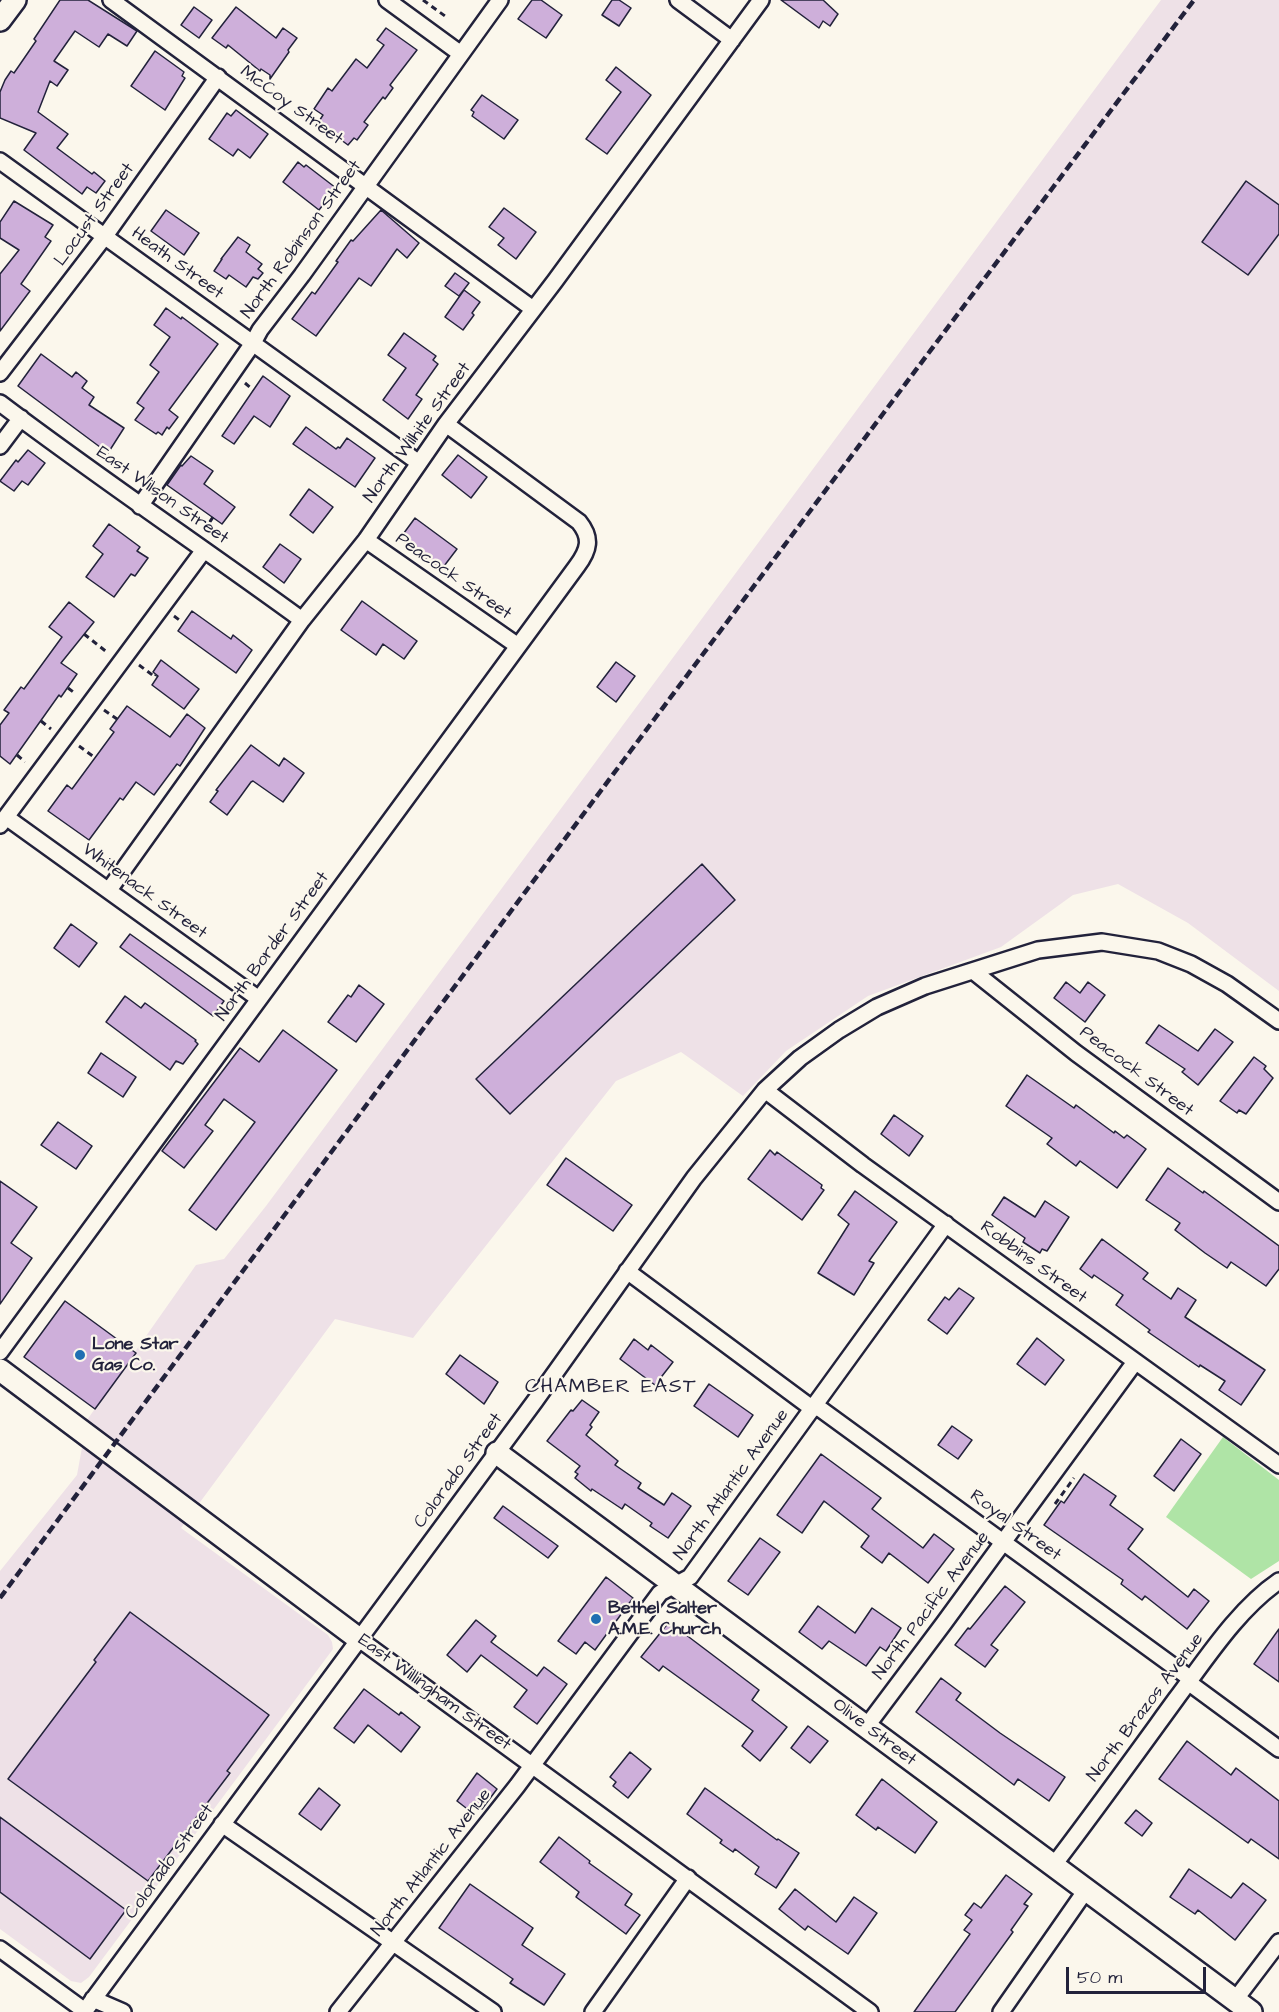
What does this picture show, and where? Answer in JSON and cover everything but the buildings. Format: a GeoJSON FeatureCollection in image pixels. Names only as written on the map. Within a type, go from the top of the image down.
{"type":"FeatureCollection","features":[{"type":"Feature","properties":{"kind":"street"},"geometry":{"type":"LineString","coordinates":[[0,20],[15,0]]}},
{"type":"Feature","properties":{"kind":"street","name":"McCoy Street"},"geometry":{"type":"LineString","coordinates":[[111,0],[367,185],[533,309]]}},
{"type":"Feature","properties":{"kind":"street"},"geometry":{"type":"LineString","coordinates":[[387,0],[461,54]]}},
{"type":"Feature","properties":{"kind":"street","name":"North Robinson Street"},"geometry":{"type":"LineString","coordinates":[[140,506],[260,330],[500,0]]}},
{"type":"Feature","properties":{"kind":"street"},"geometry":{"type":"LineString","coordinates":[[678,0],[732,40]]}},
{"type":"Feature","properties":{"kind":"street","name":"North Wilhite Street"},"geometry":{"type":"LineString","coordinates":[[109,890],[302,620],[366,540],[446,424],[555,282],[761,0]]}},
{"type":"Feature","properties":{"kind":"street","name":"Locust Street"},"geometry":{"type":"LineString","coordinates":[[0,373],[105,236],[218,77]]}},
{"type":"Feature","properties":{"kind":"street","name":"Heath Street"},"geometry":{"type":"LineString","coordinates":[[0,161],[419,463]]}},
{"type":"Feature","properties":{"kind":"street","name":"East Wilson Street"},"geometry":{"type":"LineString","coordinates":[[0,403],[140,506],[302,620]]}},
{"type":"Feature","properties":{"kind":"street"},"geometry":{"type":"LineString","coordinates":[[0,446],[21,418]]}},
{"type":"Feature","properties":{"kind":"street","name":"North Border Street"},"geometry":{"type":"LineString","coordinates":[[0,1352],[588,548],[588,538],[579,522],[446,424]]}},
{"type":"Feature","properties":{"kind":"street","name":"Peacock Street"},"geometry":{"type":"LineString","coordinates":[[366,540],[518,646]]}},
{"type":"Feature","properties":{"kind":"street"},"geometry":{"type":"LineString","coordinates":[[3,821],[204,550]]}},
{"type":"Feature","properties":{"kind":"street","name":"Whitenack Street"},"geometry":{"type":"LineString","coordinates":[[3,821],[109,890],[259,999]]}},
{"type":"Feature","properties":{"kind":"street","name":"Colorado Street"},"geometry":{"type":"LineString","coordinates":[[87,2007],[497,1453],[694,1178],[765,1090],[800,1058],[839,1030],[877,1007],[925,986],[1038,950],[1102,942],[1158,951],[1191,964],[1227,984],[1279,1021]]}},
{"type":"Feature","properties":{"kind":"street","name":"Peacock Street"},"geometry":{"type":"LineString","coordinates":[[973,970],[1076,1053],[1279,1202]]}},
{"type":"Feature","properties":{"kind":"street","name":"Robbins Street"},"geometry":{"type":"LineString","coordinates":[[765,1090],[1279,1465]]}},
{"type":"Feature","properties":{"kind":"street","name":"North Atlantic Avenue"},"geometry":{"type":"LineString","coordinates":[[338,2012],[533,1765],[660,1593],[690,1577],[946,1224]]}},
{"type":"Feature","properties":{"kind":"street","name":"Royal Street"},"geometry":{"type":"LineString","coordinates":[[627,1271],[1004,1541],[1279,1749]]}},
{"type":"Feature","properties":{"kind":"street","name":"North Pacific Avenue"},"geometry":{"type":"LineString","coordinates":[[866,1727],[1135,1362]]}},
{"type":"Feature","properties":{"kind":"street","name":"East Willingham Street"},"geometry":{"type":"LineString","coordinates":[[0,1370],[359,1639],[870,2012]]}},
{"type":"Feature","properties":{"kind":"street","name":"Olive Street"},"geometry":{"type":"LineString","coordinates":[[497,1453],[1243,2006]]}},
{"type":"Feature","properties":{"kind":"street","name":"North Brazos Avenue"},"geometry":{"type":"LineString","coordinates":[[1053,1866],[1241,1615],[1264,1592],[1279,1581]]}},
{"type":"Feature","properties":{"kind":"street"},"geometry":{"type":"LineString","coordinates":[[222,1824],[493,2012]]}},
{"type":"Feature","properties":{"kind":"street"},"geometry":{"type":"LineString","coordinates":[[593,2012],[688,1878]]}},
{"type":"Feature","properties":{"kind":"street"},"geometry":{"type":"LineString","coordinates":[[1001,2012],[1086,1890]]}},
{"type":"Feature","properties":{"kind":"street"},"geometry":{"type":"LineString","coordinates":[[1243,2006],[1279,1942]]}},
{"type":"Feature","properties":{"kind":"street"},"geometry":{"type":"LineString","coordinates":[[0,1948],[87,2007],[123,2012]]}},
{"type":"Feature","properties":{"kind":"path"},"geometry":{"type":"LineString","coordinates":[[423,0],[445,16]]}},
{"type":"Feature","properties":{"kind":"path"},"geometry":{"type":"LineString","coordinates":[[84,634],[121,663]]}},
{"type":"Feature","properties":{"kind":"path"},"geometry":{"type":"LineString","coordinates":[[139,665],[155,677],[156,675]]}},
{"type":"Feature","properties":{"kind":"path"},"geometry":{"type":"LineString","coordinates":[[68,688],[76,694]]}},
{"type":"Feature","properties":{"kind":"path"},"geometry":{"type":"LineString","coordinates":[[41,721],[51,729]]}},
{"type":"Feature","properties":{"kind":"path"},"geometry":{"type":"LineString","coordinates":[[79,746],[94,757]]}},
{"type":"Feature","properties":{"kind":"path"},"geometry":{"type":"LineString","coordinates":[[17,755],[26,762]]}},
{"type":"Feature","properties":{"kind":"path"},"geometry":{"type":"LineString","coordinates":[[1055,1504],[1074,1478]]}},
{"type":"Feature","properties":{"kind":"shaded area"},"geometry":{"type":"Polygon","coordinates":[[[1161,0],[1279,0],[1279,991],[1188,923],[1118,884],[1073,895],[1001,947],[868,996],[786,1051],[743,1096],[681,1052],[616,1081],[413,1338],[335,1319],[181,1528],[328,1635],[333,1649],[89,1977],[81,1983],[71,1981],[0,1929],[0,1571],[77,1475],[87,1420],[196,1265],[224,1259],[266,1206],[1161,0]]]}},
{"type":"Feature","properties":{"kind":"green space"},"geometry":{"type":"Polygon","coordinates":[[[1223,1437],[1279,1480],[1279,1561],[1251,1579],[1166,1517],[1223,1437]]]}},
{"type":"Feature","properties":{"kind":"railway"},"geometry":{"type":"LineString","coordinates":[[0,1598],[1194,0]]}},
{"type":"Feature","properties":{"kind":"place","name":"Lone Star Gas Co."},"geometry":{"type":"Point","coordinates":[80,1355]}},
{"type":"Feature","properties":{"kind":"place","name":"Bethel Salter A.M.E. Church"},"geometry":{"type":"Point","coordinates":[596,1619]}},
{"type":"Feature","properties":{"kind":"district","name":"CHAMBER EAST"},"geometry":{"type":"Point","coordinates":[611,1388]}}]}
